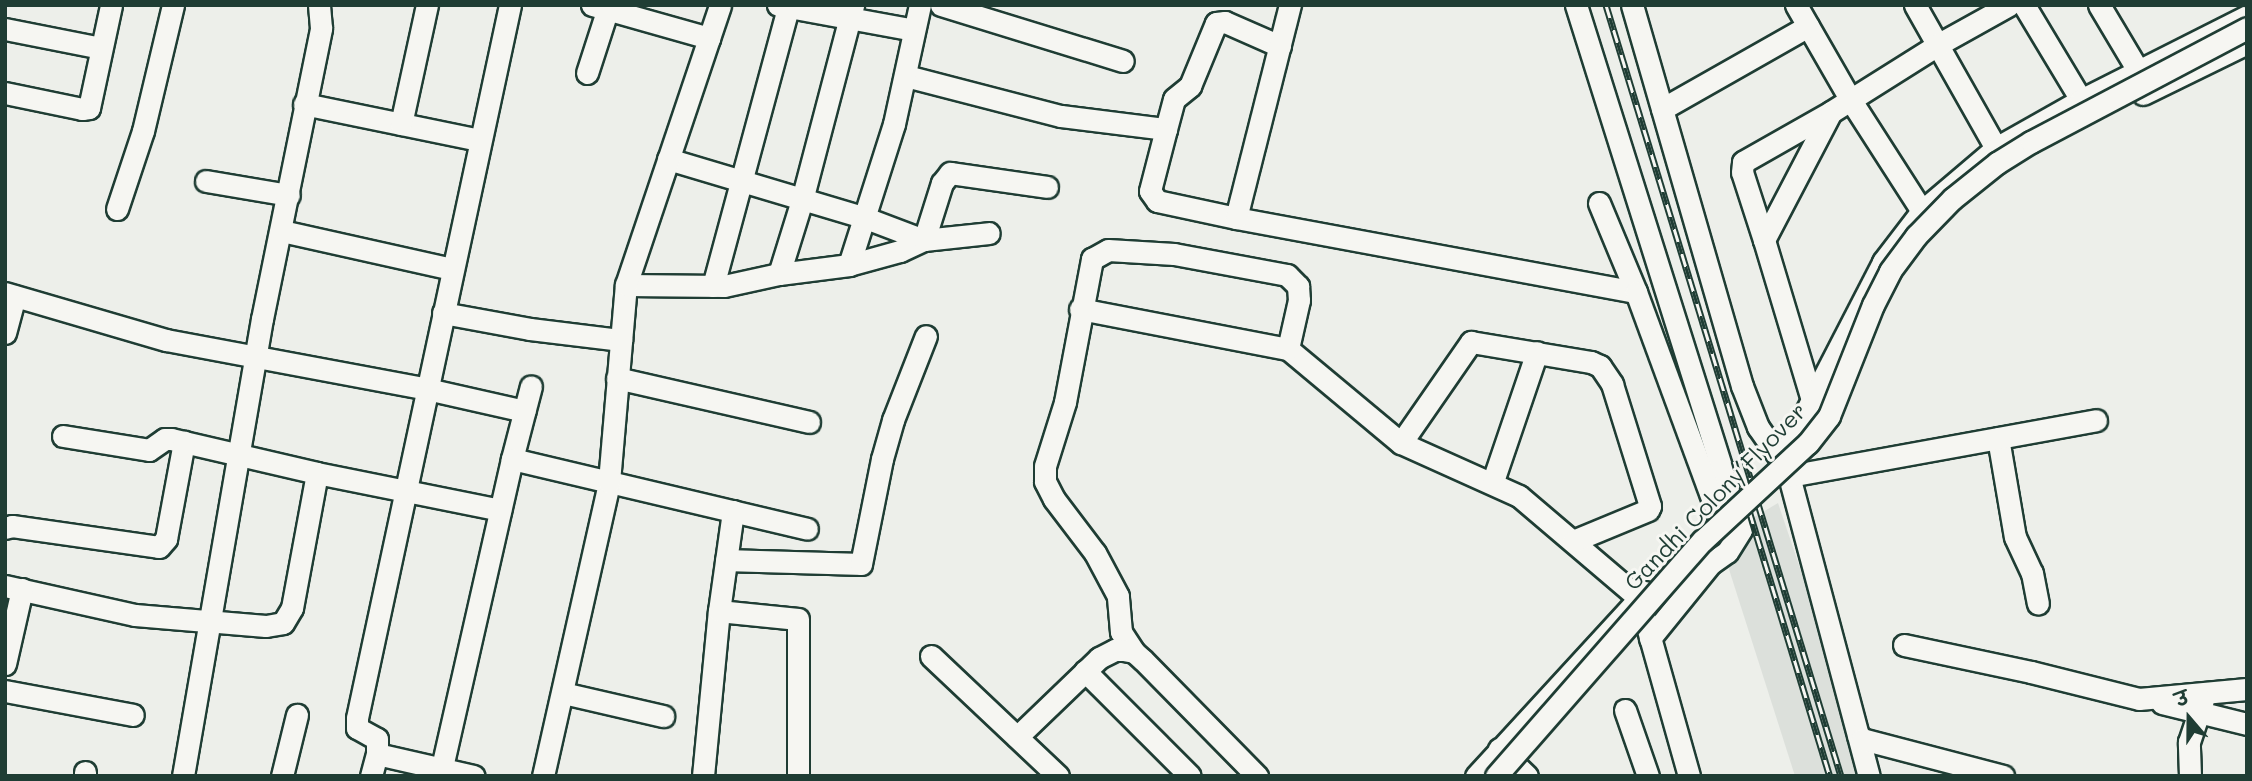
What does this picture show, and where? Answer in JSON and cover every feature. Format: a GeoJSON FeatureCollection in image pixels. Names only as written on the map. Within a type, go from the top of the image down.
{"type":"FeatureCollection","features":[{"type":"Feature","properties":{"kind":"street"},"geometry":{"type":"LineString","coordinates":[[5,93],[82,109],[89,108],[111,5]]}},
{"type":"Feature","properties":{"kind":"street"},"geometry":{"type":"LineString","coordinates":[[117,209],[143,131],[173,5]]}},
{"type":"Feature","properties":{"kind":"street"},"geometry":{"type":"LineString","coordinates":[[401,124],[427,5]]}},
{"type":"Feature","properties":{"kind":"street"},"geometry":{"type":"LineString","coordinates":[[371,776],[377,754],[377,738],[360,730],[357,723],[479,140],[510,5]]}},
{"type":"Feature","properties":{"kind":"street"},"geometry":{"type":"LineString","coordinates":[[543,776],[609,482],[626,285],[720,5]]}},
{"type":"Feature","properties":{"kind":"street"},"geometry":{"type":"LineString","coordinates":[[849,265],[878,178],[906,76],[920,5]]}},
{"type":"Feature","properties":{"kind":"street"},"geometry":{"type":"LineString","coordinates":[[941,5],[1123,61]]}},
{"type":"Feature","properties":{"kind":"street"},"geometry":{"type":"LineString","coordinates":[[1236,218],[1290,5]]}},
{"type":"Feature","properties":{"kind":"street"},"geometry":{"type":"LineString","coordinates":[[1576,5],[1741,530],[1727,552],[1711,564],[1650,638]]}},
{"type":"Feature","properties":{"kind":"street"},"geometry":{"type":"LineString","coordinates":[[1632,5],[1742,386],[1758,427],[1785,468],[1869,776]]}},
{"type":"Feature","properties":{"kind":"street"},"geometry":{"type":"LineString","coordinates":[[1796,5],[1850,99],[1922,211]]}},
{"type":"Feature","properties":{"kind":"street"},"geometry":{"type":"LineString","coordinates":[[1915,5],[1996,148]]}},
{"type":"Feature","properties":{"kind":"street"},"geometry":{"type":"LineString","coordinates":[[1812,400],[1742,172],[1743,162],[1832,112],[1939,44],[2009,5]]}},
{"type":"Feature","properties":{"kind":"street"},"geometry":{"type":"LineString","coordinates":[[2024,5],[2081,100]]}},
{"type":"Feature","properties":{"kind":"street"},"geometry":{"type":"LineString","coordinates":[[2099,5],[2138,72]]}},
{"type":"Feature","properties":{"kind":"street"},"geometry":{"type":"LineString","coordinates":[[183,776],[256,355],[289,195],[323,6]]}},
{"type":"Feature","properties":{"kind":"street"},"geometry":{"type":"LineString","coordinates":[[713,286],[785,6],[851,12],[914,30]]}},
{"type":"Feature","properties":{"kind":"street"},"geometry":{"type":"LineString","coordinates":[[587,74],[603,7],[709,38]]}},
{"type":"Feature","properties":{"kind":"street"},"geometry":{"type":"LineString","coordinates":[[779,274],[803,200],[851,12]]}},
{"type":"Feature","properties":{"kind":"street"},"geometry":{"type":"LineString","coordinates":[[1785,468],[1812,400],[1883,262],[1922,211],[1996,148],[2081,100],[2247,16]]}},
{"type":"Feature","properties":{"kind":"street"},"geometry":{"type":"LineString","coordinates":[[1280,46],[1225,22],[1216,23],[1191,86],[1174,99],[1151,185],[1151,196],[1157,201],[1636,292]]}},
{"type":"Feature","properties":{"kind":"street"},"geometry":{"type":"LineString","coordinates":[[1662,109],[1808,26]]}},
{"type":"Feature","properties":{"kind":"street","name":"Gandhi Colony Flyover"},"geometry":{"type":"LineString","coordinates":[[1496,776],[1702,541],[1808,443],[1829,416],[1873,305],[1890,271],[1916,236],[1952,199],[1997,163],[2031,142],[2247,28]]}},
{"type":"Feature","properties":{"kind":"street"},"geometry":{"type":"LineString","coordinates":[[5,29],[101,48]]}},
{"type":"Feature","properties":{"kind":"street"},"geometry":{"type":"LineString","coordinates":[[2041,144],[2247,43]]}},
{"type":"Feature","properties":{"kind":"street"},"geometry":{"type":"LineString","coordinates":[[906,76],[1061,116],[1167,129]]}},
{"type":"Feature","properties":{"kind":"street"},"geometry":{"type":"LineString","coordinates":[[304,104],[479,140]]}},
{"type":"Feature","properties":{"kind":"street"},"geometry":{"type":"LineString","coordinates":[[1764,240],[1832,112]]}},
{"type":"Feature","properties":{"kind":"street"},"geometry":{"type":"LineString","coordinates":[[668,159],[863,217],[924,240]]}},
{"type":"Feature","properties":{"kind":"street"},"geometry":{"type":"LineString","coordinates":[[924,240],[942,183],[950,173],[1047,187]]}},
{"type":"Feature","properties":{"kind":"street"},"geometry":{"type":"LineString","coordinates":[[206,181],[289,195]]}},
{"type":"Feature","properties":{"kind":"street"},"geometry":{"type":"LineString","coordinates":[[1599,203],[1636,292],[1719,511],[1727,552]]}},
{"type":"Feature","properties":{"kind":"street"},"geometry":{"type":"LineString","coordinates":[[282,231],[452,269]]}},
{"type":"Feature","properties":{"kind":"street"},"geometry":{"type":"LineString","coordinates":[[626,285],[713,286],[849,265],[900,251],[924,240],[989,233]]}},
{"type":"Feature","properties":{"kind":"street"},"geometry":{"type":"LineString","coordinates":[[1256,776],[1134,652],[1121,632],[1118,596],[1095,553],[1054,499],[1045,481],[1045,466],[1065,402],[1088,267],[1095,255],[1101,251],[1174,254],[1294,278],[1298,286],[1299,300],[1288,349]]}},
{"type":"Feature","properties":{"kind":"street"},"geometry":{"type":"LineString","coordinates":[[5,333],[10,295],[166,340],[427,388],[525,411]]}},
{"type":"Feature","properties":{"kind":"street"},"geometry":{"type":"LineString","coordinates":[[1080,309],[1288,349],[1401,443],[1429,458],[1493,481],[1519,496],[1639,598],[1689,776]]}},
{"type":"Feature","properties":{"kind":"street"},"geometry":{"type":"LineString","coordinates":[[443,313],[530,329],[621,340]]}},
{"type":"Feature","properties":{"kind":"street"},"geometry":{"type":"LineString","coordinates":[[726,560],[861,564],[886,443],[926,336]]}},
{"type":"Feature","properties":{"kind":"street"},"geometry":{"type":"LineString","coordinates":[[1401,443],[1471,342],[1591,362],[1607,375],[1649,500],[1648,510],[1573,541]]}},
{"type":"Feature","properties":{"kind":"street"},"geometry":{"type":"LineString","coordinates":[[1493,481],[1537,352]]}},
{"type":"Feature","properties":{"kind":"street"},"geometry":{"type":"LineString","coordinates":[[617,378],[809,422]]}},
{"type":"Feature","properties":{"kind":"street"},"geometry":{"type":"LineString","coordinates":[[441,772],[531,386]]}},
{"type":"Feature","properties":{"kind":"street"},"geometry":{"type":"LineString","coordinates":[[1785,468],[1998,438],[2096,420]]}},
{"type":"Feature","properties":{"kind":"street"},"geometry":{"type":"LineString","coordinates":[[63,436],[149,450],[156,448],[165,439],[184,442],[317,473],[500,510]]}},
{"type":"Feature","properties":{"kind":"street"},"geometry":{"type":"LineString","coordinates":[[1998,438],[2015,537],[2032,573],[2038,603]]}},
{"type":"Feature","properties":{"kind":"street"},"geometry":{"type":"LineString","coordinates":[[5,528],[12,526],[159,547],[166,539],[184,442]]}},
{"type":"Feature","properties":{"kind":"street"},"geometry":{"type":"LineString","coordinates":[[512,459],[807,529]]}},
{"type":"Feature","properties":{"kind":"street"},"geometry":{"type":"LineString","coordinates":[[5,664],[14,588],[135,615],[266,626],[283,623],[288,617],[317,473]]}},
{"type":"Feature","properties":{"kind":"street"},"geometry":{"type":"LineString","coordinates":[[703,776],[719,611],[733,511]]}},
{"type":"Feature","properties":{"kind":"street"},"geometry":{"type":"LineString","coordinates":[[1476,776],[1719,511]]}},
{"type":"Feature","properties":{"kind":"street"},"geometry":{"type":"LineString","coordinates":[[719,611],[798,619],[798,776]]}},
{"type":"Feature","properties":{"kind":"street"},"geometry":{"type":"LineString","coordinates":[[1904,645],[2031,672],[2139,699],[2202,701],[2247,689]]}},
{"type":"Feature","properties":{"kind":"street"},"geometry":{"type":"LineString","coordinates":[[1017,737],[1108,652],[1115,649],[1134,652]]}},
{"type":"Feature","properties":{"kind":"street"},"geometry":{"type":"LineString","coordinates":[[930,656],[1058,776]]}},
{"type":"Feature","properties":{"kind":"street"},"geometry":{"type":"LineString","coordinates":[[1085,671],[1190,776]]}},
{"type":"Feature","properties":{"kind":"street"},"geometry":{"type":"LineString","coordinates":[[5,691],[132,715]]}},
{"type":"Feature","properties":{"kind":"street"},"geometry":{"type":"LineString","coordinates":[[563,693],[663,716]]}},
{"type":"Feature","properties":{"kind":"street"},"geometry":{"type":"LineString","coordinates":[[2202,701],[2247,724]]}},
{"type":"Feature","properties":{"kind":"street"},"geometry":{"type":"LineString","coordinates":[[2190,776],[2188,753],[2202,701]]}},
{"type":"Feature","properties":{"kind":"street"},"geometry":{"type":"LineString","coordinates":[[1625,710],[1648,776]]}},
{"type":"Feature","properties":{"kind":"street"},"geometry":{"type":"LineString","coordinates":[[282,776],[296,715]]}},
{"type":"Feature","properties":{"kind":"street"},"geometry":{"type":"LineString","coordinates":[[1858,735],[1862,739],[2003,776]]}},
{"type":"Feature","properties":{"kind":"street"},"geometry":{"type":"LineString","coordinates":[[1499,749],[1527,776]]}},
{"type":"Feature","properties":{"kind":"street"},"geometry":{"type":"LineString","coordinates":[[377,754],[441,772],[474,776]]}},
{"type":"Feature","properties":{"kind":"shaded area"},"geometry":{"type":"Polygon","coordinates":[[[1778,503],[1870,776],[1795,776],[1719,538],[1778,503]]]}},
{"type":"Feature","properties":{"kind":"railway"},"geometry":{"type":"LineString","coordinates":[[1606,5],[1841,776]]}},
{"type":"Feature","properties":{"kind":"railway"},"geometry":{"type":"LineString","coordinates":[[1734,461],[1830,776]]}}]}
